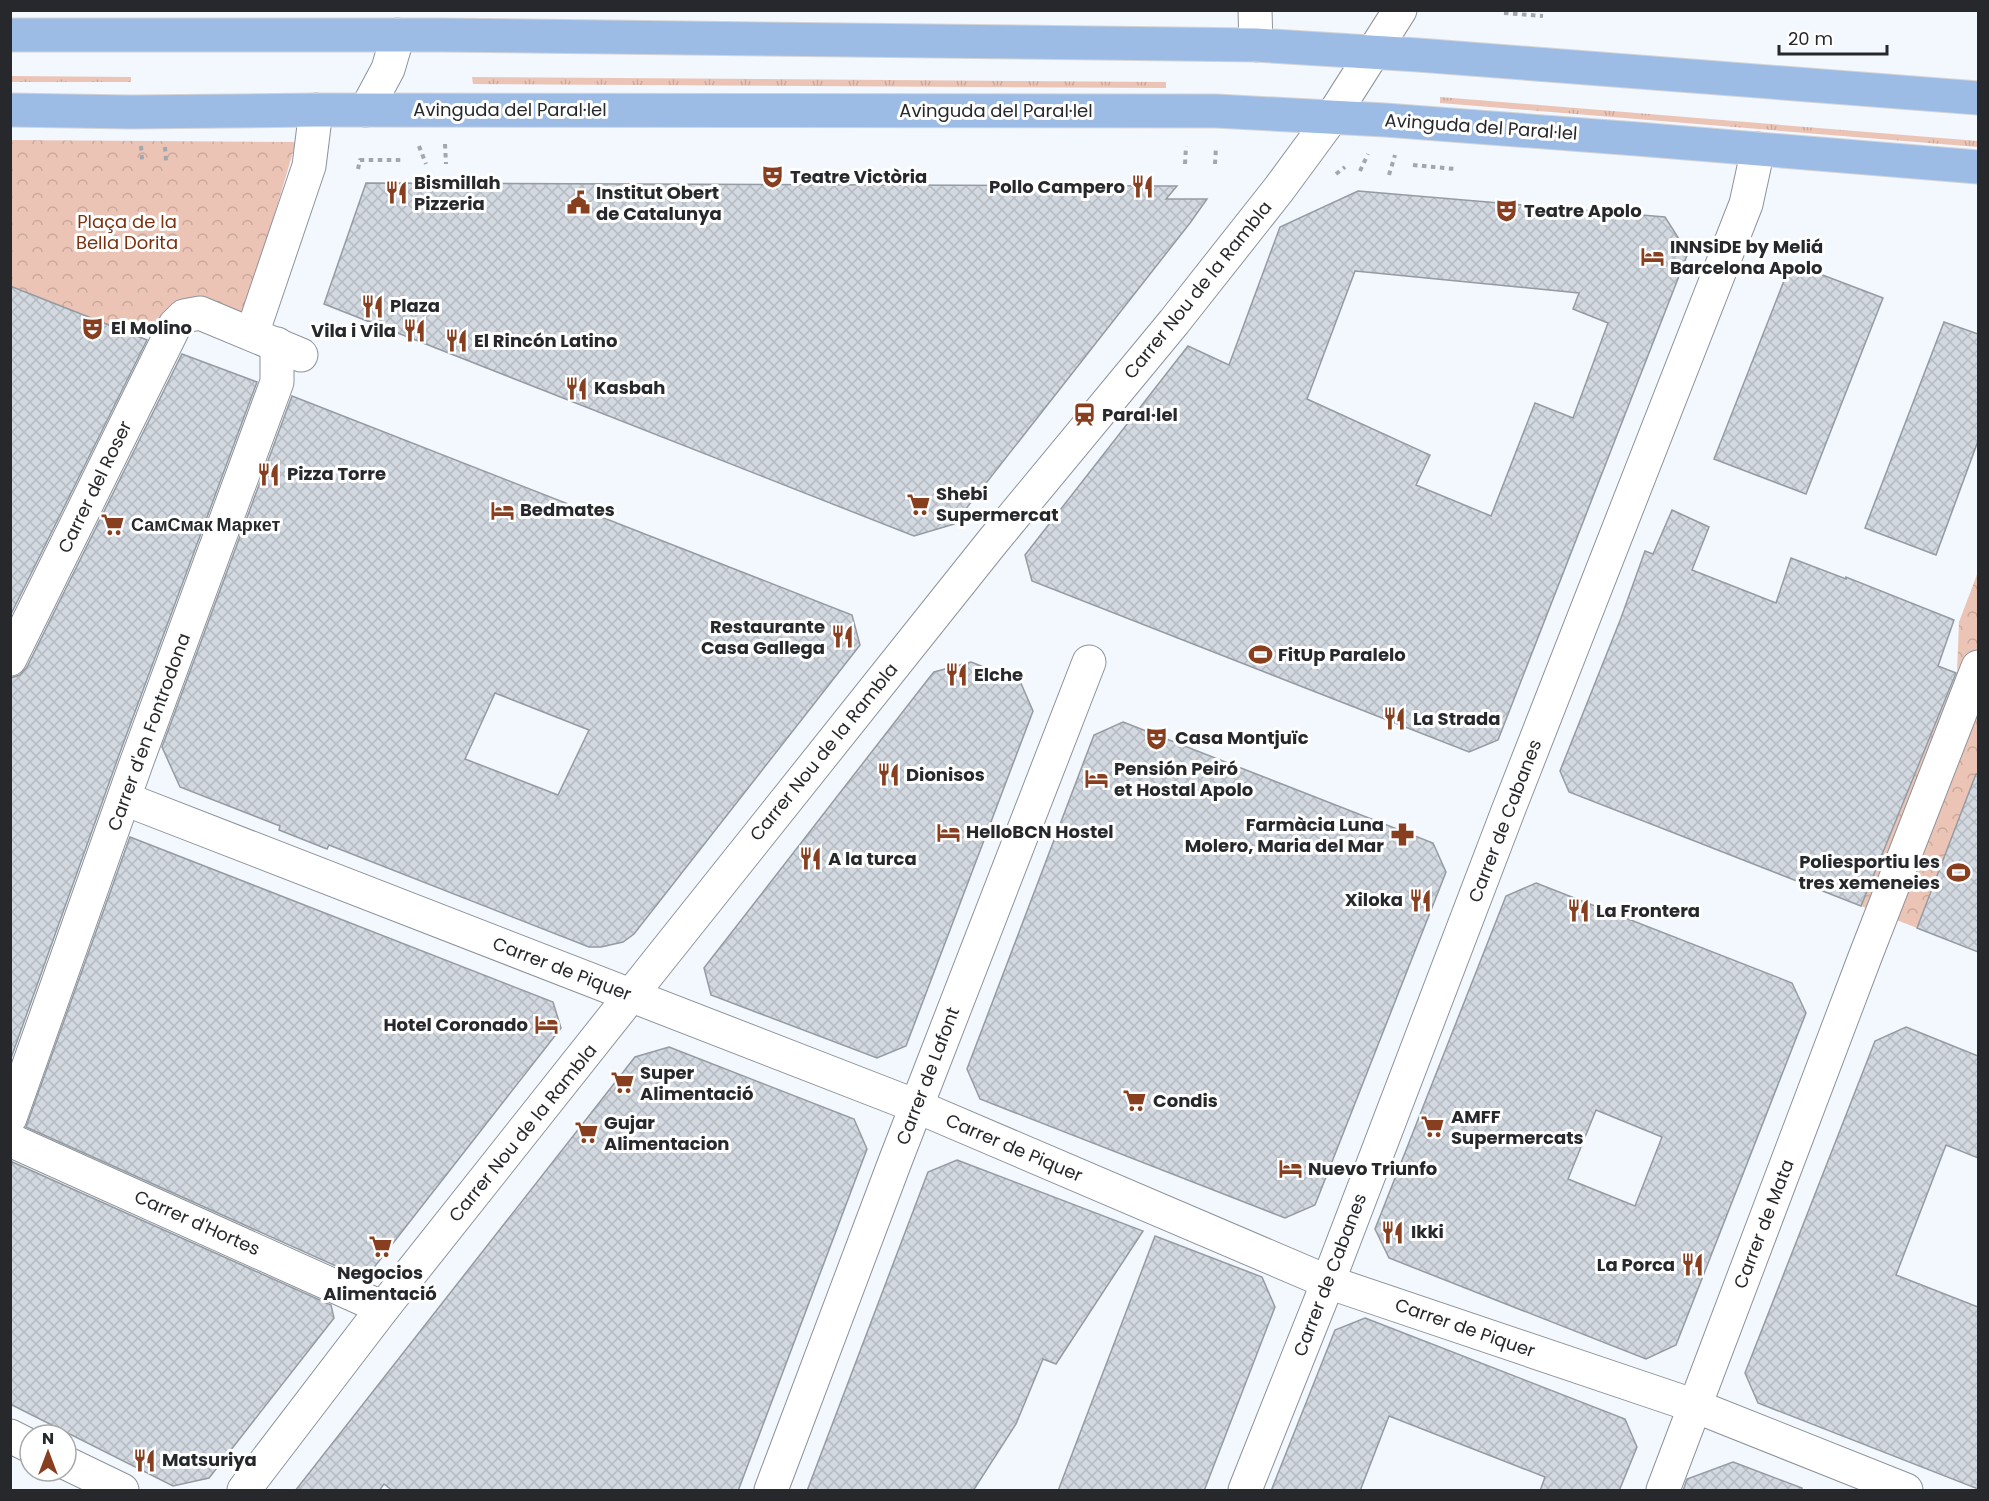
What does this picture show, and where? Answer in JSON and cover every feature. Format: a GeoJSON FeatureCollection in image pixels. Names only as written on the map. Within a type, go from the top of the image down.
{"type":"FeatureCollection","features":[{"type":"Feature","properties":{"kind":"main road"},"geometry":{"type":"LineString","coordinates":[[10,35],[390,23],[1256,45],[1978,98]]}},
{"type":"Feature","properties":{"kind":"main road","name":"Avinguda del Paral·lel"},"geometry":{"type":"LineString","coordinates":[[10,110],[163,112],[316,110],[1216,111],[1637,139],[1978,167]]}},
{"type":"Feature","properties":{"kind":"street"},"geometry":{"type":"LineString","coordinates":[[1255,10],[1256,45]]}},
{"type":"Feature","properties":{"kind":"street","name":"Carrer Nou de la Rambla"},"geometry":{"type":"LineString","coordinates":[[244,1491],[383,1308],[631,996],[993,541],[1188,304],[1279,189],[1332,117],[1400,10]]}},
{"type":"Feature","properties":{"kind":"street"},"geometry":{"type":"LineString","coordinates":[[366,110],[388,69],[390,23]]}},
{"type":"Feature","properties":{"kind":"street"},"geometry":{"type":"LineString","coordinates":[[277,344],[309,166],[316,110]]}},
{"type":"Feature","properties":{"kind":"street","name":"Carrer de Cabanes"},"geometry":{"type":"LineString","coordinates":[[1245,1491],[1746,204],[1758,149]]}},
{"type":"Feature","properties":{"kind":"street","name":"Carrer del Roser"},"geometry":{"type":"LineString","coordinates":[[10,659],[175,324],[184,316],[200,313],[277,344]]}},
{"type":"Feature","properties":{"kind":"street","name":"Carrer d'en Fontrodona"},"geometry":{"type":"LineString","coordinates":[[10,1118],[276,382],[277,344]]}},
{"type":"Feature","properties":{"kind":"street","name":"Carrer de Lafont"},"geometry":{"type":"LineString","coordinates":[[771,1491],[916,1106],[1089,662]]}},
{"type":"Feature","properties":{"kind":"street","name":"Carrer de Mata"},"geometry":{"type":"LineString","coordinates":[[1663,1491],[1865,957],[1978,667]]}},
{"type":"Feature","properties":{"kind":"street","name":"Carrer de Piquer"},"geometry":{"type":"LineString","coordinates":[[125,799],[916,1106],[1328,1282],[1695,1406],[1906,1491]]}},
{"type":"Feature","properties":{"kind":"street","name":"Carrer d'Hortes"},"geometry":{"type":"LineString","coordinates":[[10,1140],[383,1308]]}},
{"type":"Feature","properties":{"kind":"street"},"geometry":{"type":"LineString","coordinates":[[78,1469],[122,1491]]}},
{"type":"Feature","properties":{"kind":"path"},"geometry":{"type":"LineString","coordinates":[[1504,14],[1543,16]]}},
{"type":"Feature","properties":{"kind":"path"},"geometry":{"type":"LineString","coordinates":[[416,137],[426,164]]}},
{"type":"Feature","properties":{"kind":"path","name":"Avinguda del Paral·lel"},"geometry":{"type":"LineString","coordinates":[[445,138],[446,165]]}},
{"type":"Feature","properties":{"kind":"path"},"geometry":{"type":"LineString","coordinates":[[1215,164],[1216,141]]}},
{"type":"Feature","properties":{"kind":"path"},"geometry":{"type":"LineString","coordinates":[[1185,164],[1186,142]]}},
{"type":"Feature","properties":{"kind":"path","name":"Avinguda del Paral·lel"},"geometry":{"type":"LineString","coordinates":[[1360,171],[1369,152]]}},
{"type":"Feature","properties":{"kind":"path","name":"Avinguda del Paral·lel"},"geometry":{"type":"LineString","coordinates":[[1389,175],[1395,154]]}},
{"type":"Feature","properties":{"kind":"path"},"geometry":{"type":"LineString","coordinates":[[358,169],[360,160],[403,160]]}},
{"type":"Feature","properties":{"kind":"path"},"geometry":{"type":"LineString","coordinates":[[1413,165],[1455,169]]}},
{"type":"Feature","properties":{"kind":"green space"},"geometry":{"type":"Polygon","coordinates":[[[11,76],[131,77],[131,82],[11,82],[11,76]]]}},
{"type":"Feature","properties":{"kind":"green space"},"geometry":{"type":"Polygon","coordinates":[[[472,77],[1166,82],[1166,88],[473,84],[472,77]]]}},
{"type":"Feature","properties":{"kind":"green space"},"geometry":{"type":"Polygon","coordinates":[[[1440,97],[1978,141],[1978,147],[1440,103],[1440,97]]]}},
{"type":"Feature","properties":{"kind":"green space","name":"Plaça de la Bella Dorita"},"geometry":{"type":"Polygon","coordinates":[[[10,140],[296,142],[243,321],[162,320],[139,337],[11,286],[10,140]]]}},
{"type":"Feature","properties":{"kind":"green space"},"geometry":{"type":"Polygon","coordinates":[[[1978,572],[1978,817],[1962,811],[1917,928],[1861,906],[1957,673],[1959,622],[1978,572]]]}},
{"type":"Feature","properties":{"kind":"building"},"geometry":{"type":"Polygon","coordinates":[[[366,183],[1177,186],[1166,199],[1207,199],[954,524],[914,536],[324,304],[366,183]]]}},
{"type":"Feature","properties":{"kind":"building"},"geometry":{"type":"Polygon","coordinates":[[[1358,191],[1665,217],[1688,253],[1498,740],[1469,752],[1032,581],[1025,555],[1188,346],[1229,365],[1280,227],[1358,191]],[[1355,271],[1307,399],[1430,455],[1416,485],[1491,516],[1535,403],[1573,418],[1608,323],[1573,309],[1579,293],[1355,271]]]}},
{"type":"Feature","properties":{"kind":"building"},"geometry":{"type":"Polygon","coordinates":[[[1791,263],[1883,298],[1806,494],[1714,459],[1791,263]]]}},
{"type":"Feature","properties":{"kind":"building"},"geometry":{"type":"Polygon","coordinates":[[[10,286],[147,340],[10,616],[10,286]]]}},
{"type":"Feature","properties":{"kind":"building"},"geometry":{"type":"Polygon","coordinates":[[[1944,322],[1978,334],[1978,441],[1936,555],[1865,528],[1944,322]]]}},
{"type":"Feature","properties":{"kind":"building"},"geometry":{"type":"Polygon","coordinates":[[[182,354],[257,382],[119,755],[10,1061],[10,678],[20,675],[27,667],[182,354]]]}},
{"type":"Feature","properties":{"kind":"building"},"geometry":{"type":"Polygon","coordinates":[[[292,396],[852,615],[860,645],[634,934],[623,942],[601,947],[589,947],[329,845],[327,849],[279,830],[280,826],[180,787],[162,747],[292,396]],[[495,693],[465,759],[558,795],[589,730],[495,693]]]}},
{"type":"Feature","properties":{"kind":"building"},"geometry":{"type":"Polygon","coordinates":[[[1672,510],[1709,527],[1692,570],[1776,603],[1791,558],[1954,620],[1938,666],[1956,673],[1861,906],[1569,792],[1560,771],[1645,551],[1653,554],[1672,510]]]}},
{"type":"Feature","properties":{"kind":"building"},"geometry":{"type":"Polygon","coordinates":[[[971,662],[1020,681],[1033,711],[906,1046],[877,1058],[711,995],[704,968],[929,678],[934,672],[971,662]]]}},
{"type":"Feature","properties":{"kind":"building"},"geometry":{"type":"Polygon","coordinates":[[[1123,722],[1433,843],[1446,872],[1315,1205],[1285,1218],[980,1099],[967,1069],[1094,735],[1123,722]]]}},
{"type":"Feature","properties":{"kind":"building","name":"Poliesportiu les tres xemeneies"},"geometry":{"type":"Polygon","coordinates":[[[1976,774],[1978,774],[1978,952],[1917,928],[1976,774]]]}},
{"type":"Feature","properties":{"kind":"building"},"geometry":{"type":"Polygon","coordinates":[[[130,837],[553,1002],[561,1028],[365,1279],[26,1127],[130,837]]]}},
{"type":"Feature","properties":{"kind":"building"},"geometry":{"type":"Polygon","coordinates":[[[1536,883],[1792,983],[1806,1013],[1676,1345],[1646,1359],[1389,1258],[1375,1229],[1506,896],[1536,883]],[[1596,1110],[1568,1179],[1635,1206],[1662,1137],[1596,1110]]]}},
{"type":"Feature","properties":{"kind":"building"},"geometry":{"type":"Polygon","coordinates":[[[1906,1027],[1978,1056],[1978,1158],[1946,1145],[1896,1275],[1978,1307],[1978,1489],[1758,1403],[1745,1373],[1875,1041],[1906,1027]]]}},
{"type":"Feature","properties":{"kind":"building"},"geometry":{"type":"Polygon","coordinates":[[[669,1047],[854,1119],[867,1149],[738,1491],[393,1491],[384,1484],[379,1491],[295,1491],[635,1057],[669,1047]]]}},
{"type":"Feature","properties":{"kind":"building"},"geometry":{"type":"Polygon","coordinates":[[[957,1160],[1143,1231],[1056,1364],[1043,1359],[1016,1424],[973,1491],[807,1491],[928,1172],[957,1160]]]}},
{"type":"Feature","properties":{"kind":"building"},"geometry":{"type":"Polygon","coordinates":[[[10,1161],[331,1305],[334,1318],[209,1478],[173,1486],[78,1438],[78,1423],[48,1423],[10,1404],[10,1161]]]}},
{"type":"Feature","properties":{"kind":"building"},"geometry":{"type":"Polygon","coordinates":[[[1155,1236],[1262,1277],[1275,1307],[1204,1491],[1058,1491],[1155,1236]]]}},
{"type":"Feature","properties":{"kind":"building"},"geometry":{"type":"Polygon","coordinates":[[[1365,1318],[1625,1419],[1637,1447],[1619,1491],[1540,1491],[1545,1477],[1389,1416],[1360,1491],[1271,1491],[1335,1330],[1365,1318]]]}},
{"type":"Feature","properties":{"kind":"building"},"geometry":{"type":"Polygon","coordinates":[[[1733,1462],[1802,1488],[1802,1491],[1683,1491],[1687,1479],[1733,1462]]]}},
{"type":"Feature","properties":{"kind":"place","name":"Teatre Victòria"},"geometry":{"type":"Point","coordinates":[772,177]}},
{"type":"Feature","properties":{"kind":"place","name":"Pollo Campero"},"geometry":{"type":"Point","coordinates":[1143,187]}},
{"type":"Feature","properties":{"kind":"place","name":"Bismillah Pizzeria"},"geometry":{"type":"Point","coordinates":[396,193]}},
{"type":"Feature","properties":{"kind":"place","name":"Institut Obert de Catalunya"},"geometry":{"type":"Point","coordinates":[578,203]}},
{"type":"Feature","properties":{"kind":"place","name":"Teatre Apolo"},"geometry":{"type":"Point","coordinates":[1506,211]}},
{"type":"Feature","properties":{"kind":"place","name":"INNSiDE by Meliá Barcelona Apolo"},"geometry":{"type":"Point","coordinates":[1652,257]}},
{"type":"Feature","properties":{"kind":"place","name":"Plaza"},"geometry":{"type":"Point","coordinates":[372,306]}},
{"type":"Feature","properties":{"kind":"place","name":"El Molino"},"geometry":{"type":"Point","coordinates":[93,328]}},
{"type":"Feature","properties":{"kind":"place","name":"Vila i Vila"},"geometry":{"type":"Point","coordinates":[414,331]}},
{"type":"Feature","properties":{"kind":"place","name":"El Rincón Latino"},"geometry":{"type":"Point","coordinates":[456,341]}},
{"type":"Feature","properties":{"kind":"place","name":"Kasbah"},"geometry":{"type":"Point","coordinates":[576,388]}},
{"type":"Feature","properties":{"kind":"place","name":"Paral·lel"},"geometry":{"type":"Point","coordinates":[1084,415]}},
{"type":"Feature","properties":{"kind":"place","name":"Pizza Torre"},"geometry":{"type":"Point","coordinates":[269,474]}},
{"type":"Feature","properties":{"kind":"place","name":"Shebi Supermercat"},"geometry":{"type":"Point","coordinates":[918,504]}},
{"type":"Feature","properties":{"kind":"place","name":"Bedmates"},"geometry":{"type":"Point","coordinates":[502,510]}},
{"type":"Feature","properties":{"kind":"place","name":"СамСмак Маркет"},"geometry":{"type":"Point","coordinates":[113,525]}},
{"type":"Feature","properties":{"kind":"place","name":"Restaurante Casa Gallega"},"geometry":{"type":"Point","coordinates":[843,637]}},
{"type":"Feature","properties":{"kind":"place","name":"FitUp Paralelo"},"geometry":{"type":"Point","coordinates":[1260,655]}},
{"type":"Feature","properties":{"kind":"place","name":"Elche"},"geometry":{"type":"Point","coordinates":[956,675]}},
{"type":"Feature","properties":{"kind":"place","name":"La Strada"},"geometry":{"type":"Point","coordinates":[1395,719]}},
{"type":"Feature","properties":{"kind":"place","name":"Casa Montjuïc"},"geometry":{"type":"Point","coordinates":[1157,738]}},
{"type":"Feature","properties":{"kind":"place","name":"Dionisos"},"geometry":{"type":"Point","coordinates":[888,775]}},
{"type":"Feature","properties":{"kind":"place","name":"Pensión Peiró et Hostal Apolo"},"geometry":{"type":"Point","coordinates":[1096,779]}},
{"type":"Feature","properties":{"kind":"place","name":"HelloBCN Hostel"},"geometry":{"type":"Point","coordinates":[948,832]}},
{"type":"Feature","properties":{"kind":"place","name":"Farmàcia Luna Molero, Maria del Mar"},"geometry":{"type":"Point","coordinates":[1402,835]}},
{"type":"Feature","properties":{"kind":"place","name":"A la turca"},"geometry":{"type":"Point","coordinates":[810,859]}},
{"type":"Feature","properties":{"kind":"place","name":"Poliesportiu les tres xemeneies"},"geometry":{"type":"Point","coordinates":[1958,872]}},
{"type":"Feature","properties":{"kind":"place","name":"Xiloka"},"geometry":{"type":"Point","coordinates":[1421,900]}},
{"type":"Feature","properties":{"kind":"place","name":"La Frontera"},"geometry":{"type":"Point","coordinates":[1578,911]}},
{"type":"Feature","properties":{"kind":"place","name":"Hotel Coronado"},"geometry":{"type":"Point","coordinates":[546,1025]}},
{"type":"Feature","properties":{"kind":"place","name":"Super Alimentació"},"geometry":{"type":"Point","coordinates":[622,1083]}},
{"type":"Feature","properties":{"kind":"place","name":"Condis"},"geometry":{"type":"Point","coordinates":[1135,1101]}},
{"type":"Feature","properties":{"kind":"place","name":"AMFF Supermercats"},"geometry":{"type":"Point","coordinates":[1433,1127]}},
{"type":"Feature","properties":{"kind":"place","name":"Gujar Alimentacion"},"geometry":{"type":"Point","coordinates":[586,1133]}},
{"type":"Feature","properties":{"kind":"place","name":"Nuevo Triunfo"},"geometry":{"type":"Point","coordinates":[1290,1169]}},
{"type":"Feature","properties":{"kind":"place","name":"Ikki"},"geometry":{"type":"Point","coordinates":[1393,1232]}},
{"type":"Feature","properties":{"kind":"place","name":"Negocios Alimentació"},"geometry":{"type":"Point","coordinates":[380,1247]}},
{"type":"Feature","properties":{"kind":"place","name":"La Porca"},"geometry":{"type":"Point","coordinates":[1693,1265]}},
{"type":"Feature","properties":{"kind":"place","name":"Matsuriya"},"geometry":{"type":"Point","coordinates":[144,1460]}}]}
